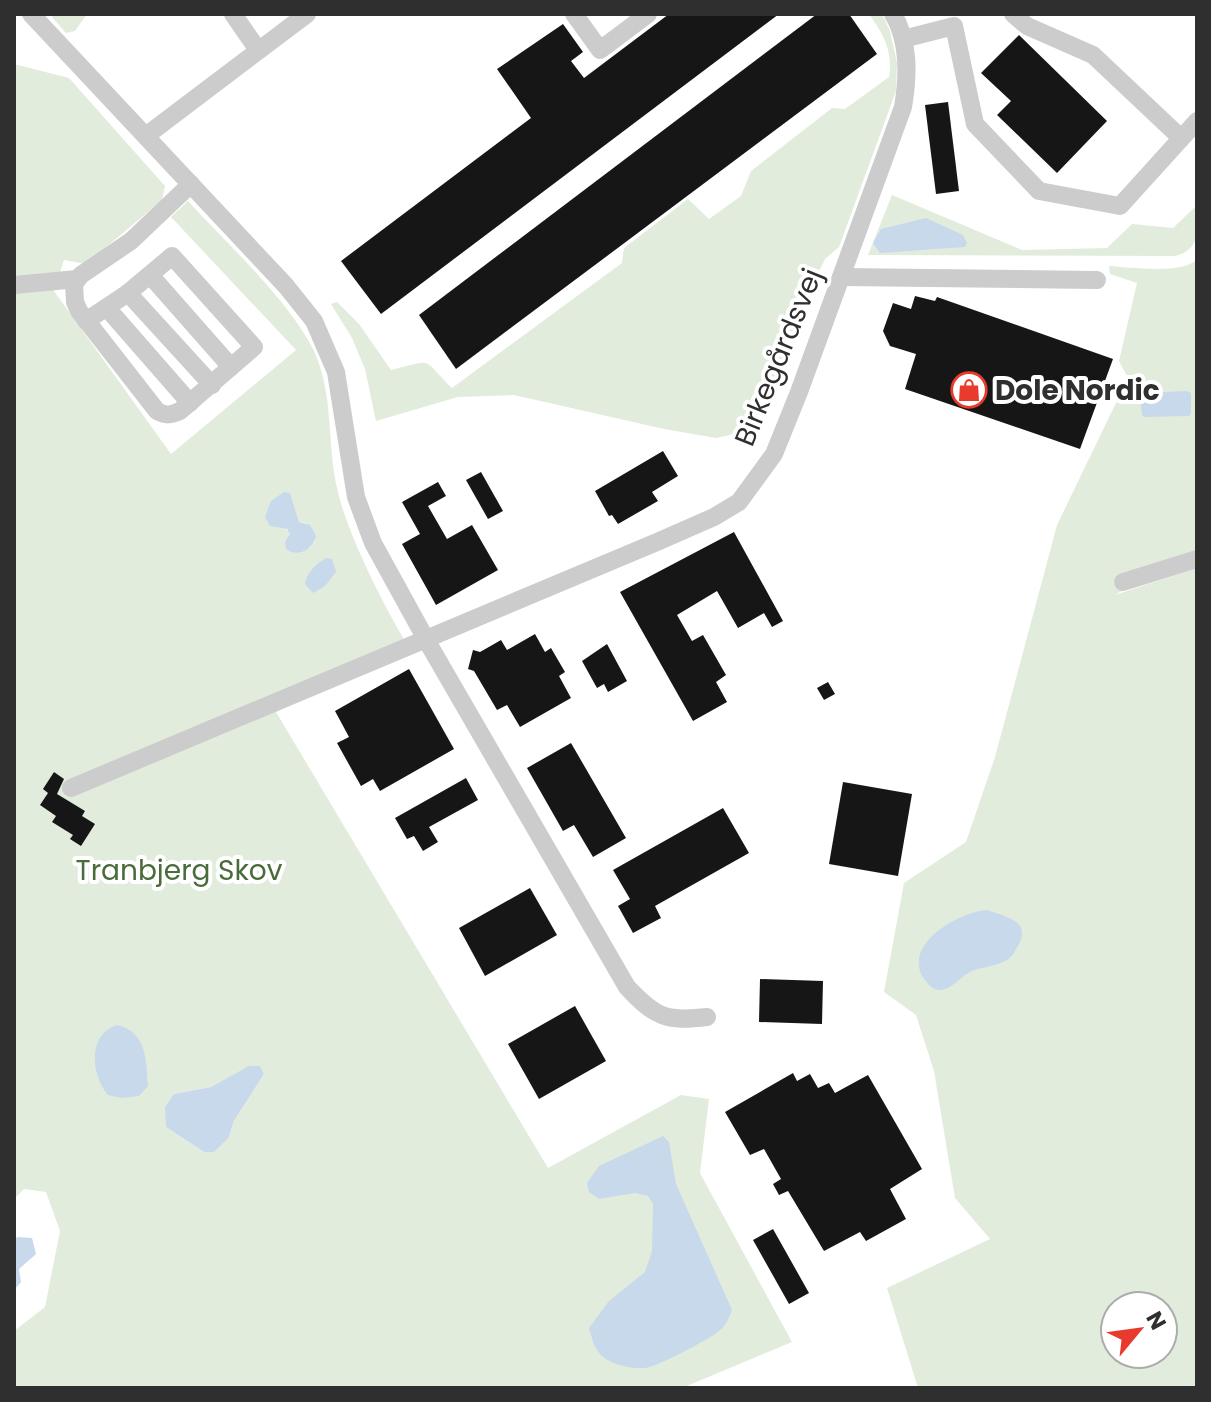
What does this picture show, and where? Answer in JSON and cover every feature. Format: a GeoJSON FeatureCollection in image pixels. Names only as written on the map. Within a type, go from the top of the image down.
{"type":"FeatureCollection","features":[{"type":"Feature","properties":{"kind":"street"},"geometry":{"type":"LineString","coordinates":[[31,14],[147,135],[286,286],[314,321],[336,372],[351,473],[363,520],[426,639],[627,987],[661,1016],[681,1021],[707,1017]]}},
{"type":"Feature","properties":{"kind":"street"},"geometry":{"type":"LineString","coordinates":[[233,14],[258,50]]}},
{"type":"Feature","properties":{"kind":"street"},"geometry":{"type":"LineString","coordinates":[[147,135],[307,14]]}},
{"type":"Feature","properties":{"kind":"street"},"geometry":{"type":"LineString","coordinates":[[574,14],[600,50],[648,14]]}},
{"type":"Feature","properties":{"kind":"street","name":"Birkegårdsvej"},"geometry":{"type":"LineString","coordinates":[[71,788],[657,542],[714,517],[739,502],[774,454],[903,107],[909,74],[903,39],[893,14]]}},
{"type":"Feature","properties":{"kind":"street"},"geometry":{"type":"LineString","coordinates":[[1013,14],[1027,26],[1093,55],[1181,138]]}},
{"type":"Feature","properties":{"kind":"street"},"geometry":{"type":"LineString","coordinates":[[903,39],[959,20],[975,124],[1039,191],[1120,206],[1197,121]]}},
{"type":"Feature","properties":{"kind":"street"},"geometry":{"type":"LineString","coordinates":[[14,285],[77,279],[131,241],[191,184]]}},
{"type":"Feature","properties":{"kind":"street"},"geometry":{"type":"LineString","coordinates":[[77,279],[75,302],[86,321],[157,411],[169,415],[190,403],[254,347],[172,256],[128,293],[86,321]]}},
{"type":"Feature","properties":{"kind":"street"},"geometry":{"type":"LineString","coordinates":[[150,275],[231,367]]}},
{"type":"Feature","properties":{"kind":"street"},"geometry":{"type":"LineString","coordinates":[[841,277],[1097,280]]}},
{"type":"Feature","properties":{"kind":"street"},"geometry":{"type":"LineString","coordinates":[[128,293],[212,385]]}},
{"type":"Feature","properties":{"kind":"street"},"geometry":{"type":"LineString","coordinates":[[107,308],[190,403]]}},
{"type":"Feature","properties":{"kind":"street"},"geometry":{"type":"LineString","coordinates":[[1123,582],[1197,559]]}},
{"type":"Feature","properties":{"kind":"green space"},"geometry":{"type":"Polygon","coordinates":[[[54,14],[87,14],[75,31],[66,33],[52,17],[54,14]]]}},
{"type":"Feature","properties":{"kind":"green space"},"geometry":{"type":"Polygon","coordinates":[[[869,14],[882,14],[890,31],[897,63],[896,91],[839,247],[825,259],[819,271],[770,402],[742,428],[716,438],[514,395],[458,397],[376,421],[365,369],[352,338],[331,304],[337,302],[359,324],[391,370],[426,363],[452,388],[622,263],[624,248],[688,199],[709,219],[741,196],[751,171],[832,108],[845,109],[889,77],[890,59],[886,44],[869,14]]]}},
{"type":"Feature","properties":{"kind":"green space","name":"Tranbjerg Skov"},"geometry":{"type":"Polygon","coordinates":[[[14,64],[69,78],[165,186],[162,200],[86,264],[64,260],[54,291],[171,454],[296,350],[171,217],[188,201],[272,291],[313,349],[324,384],[334,474],[343,509],[367,568],[405,641],[276,712],[548,1168],[681,1095],[709,1099],[700,1173],[792,1342],[682,1388],[14,1388],[14,1331],[45,1307],[60,1231],[46,1192],[24,1189],[14,1199],[14,64]],[[290,494],[281,527],[289,531],[300,553],[315,541],[305,523],[299,522],[290,494]],[[249,1067],[211,1087],[174,1094],[166,1127],[204,1152],[229,1137],[234,1121],[264,1074],[249,1067]]]}},
{"type":"Feature","properties":{"kind":"green space"},"geometry":{"type":"Polygon","coordinates":[[[892,195],[1022,250],[1107,248],[1132,224],[1173,228],[1197,205],[1197,229],[1190,248],[1175,256],[868,255],[892,195]]]}},
{"type":"Feature","properties":{"kind":"green space"},"geometry":{"type":"Polygon","coordinates":[[[1197,259],[1197,555],[1166,565],[1115,595],[1197,568],[1197,1388],[918,1388],[887,1288],[990,1239],[955,1198],[934,1071],[916,1015],[884,992],[904,883],[966,842],[995,757],[1057,525],[1128,378],[1119,361],[1137,283],[1110,274],[1109,266],[1181,267],[1197,259]]]}},
{"type":"Feature","properties":{"kind":"water"},"geometry":{"type":"Polygon","coordinates":[[[926,218],[963,235],[967,243],[965,247],[880,253],[873,243],[881,229],[926,218]]]}},
{"type":"Feature","properties":{"kind":"water"},"geometry":{"type":"Polygon","coordinates":[[[1145,393],[1191,393],[1189,416],[1142,415],[1140,396],[1145,393]]]}},
{"type":"Feature","properties":{"kind":"water"},"geometry":{"type":"Polygon","coordinates":[[[284,492],[290,493],[299,522],[310,525],[316,536],[312,545],[300,553],[286,549],[285,542],[290,534],[287,529],[270,526],[265,517],[271,501],[284,492]]]}},
{"type":"Feature","properties":{"kind":"water"},"geometry":{"type":"Polygon","coordinates":[[[326,558],[332,559],[336,572],[325,586],[313,593],[305,584],[306,580],[312,569],[326,558]]]}},
{"type":"Feature","properties":{"kind":"water"},"geometry":{"type":"Polygon","coordinates":[[[987,910],[1018,924],[1022,935],[1014,953],[1001,963],[970,972],[947,988],[938,990],[932,987],[924,979],[919,966],[920,954],[926,943],[948,924],[987,910]]]}},
{"type":"Feature","properties":{"kind":"water"},"geometry":{"type":"Polygon","coordinates":[[[117,1025],[134,1034],[143,1048],[148,1086],[139,1096],[122,1098],[108,1095],[98,1077],[96,1046],[107,1030],[117,1025]]]}},
{"type":"Feature","properties":{"kind":"water"},"geometry":{"type":"Polygon","coordinates":[[[249,1066],[260,1066],[264,1074],[234,1121],[229,1137],[214,1152],[204,1152],[166,1127],[165,1107],[174,1094],[211,1087],[249,1066]]]}},
{"type":"Feature","properties":{"kind":"water"},"geometry":{"type":"Polygon","coordinates":[[[663,1136],[669,1142],[676,1184],[732,1310],[721,1329],[694,1346],[651,1366],[628,1367],[602,1356],[595,1347],[589,1328],[609,1301],[645,1272],[652,1251],[653,1204],[648,1196],[635,1193],[599,1199],[589,1192],[587,1183],[599,1166],[663,1136]]]}},
{"type":"Feature","properties":{"kind":"water"},"geometry":{"type":"Polygon","coordinates":[[[32,1238],[36,1254],[19,1269],[21,1282],[14,1290],[14,1239],[32,1238]]]}},
{"type":"Feature","properties":{"kind":"building"},"geometry":{"type":"Polygon","coordinates":[[[669,14],[779,14],[381,314],[341,261],[531,118],[497,69],[563,24],[583,52],[571,61],[584,78],[669,14]]]}},
{"type":"Feature","properties":{"kind":"building"},"geometry":{"type":"Polygon","coordinates":[[[817,14],[849,14],[877,54],[456,369],[419,315],[817,14]]]}},
{"type":"Feature","properties":{"kind":"building"},"geometry":{"type":"Polygon","coordinates":[[[1019,35],[1107,121],[1057,173],[997,115],[1011,101],[981,73],[1019,35]]]}},
{"type":"Feature","properties":{"kind":"building"},"geometry":{"type":"Polygon","coordinates":[[[948,102],[959,191],[936,194],[925,105],[948,102]]]}},
{"type":"Feature","properties":{"kind":"building"},"geometry":{"type":"Polygon","coordinates":[[[915,296],[935,301],[937,297],[1113,359],[1080,449],[905,389],[916,354],[890,346],[883,331],[893,303],[911,309],[915,296]]]}},
{"type":"Feature","properties":{"kind":"building"},"geometry":{"type":"Polygon","coordinates":[[[663,451],[678,476],[652,492],[658,501],[618,524],[612,515],[609,516],[595,491],[663,451]]]}},
{"type":"Feature","properties":{"kind":"building"},"geometry":{"type":"Polygon","coordinates":[[[481,472],[503,511],[488,519],[466,480],[481,472]]]}},
{"type":"Feature","properties":{"kind":"building"},"geometry":{"type":"Polygon","coordinates":[[[438,482],[446,496],[428,506],[447,539],[472,525],[498,570],[436,605],[402,544],[420,534],[402,502],[438,482]]]}},
{"type":"Feature","properties":{"kind":"building"},"geometry":{"type":"Polygon","coordinates":[[[734,532],[783,621],[772,627],[764,613],[738,628],[717,591],[677,615],[692,641],[703,635],[726,675],[716,682],[727,702],[693,721],[620,592],[734,532]]]}},
{"type":"Feature","properties":{"kind":"building"},"geometry":{"type":"Polygon","coordinates":[[[535,634],[545,652],[551,648],[565,672],[559,676],[571,698],[520,727],[507,705],[497,710],[474,671],[468,669],[473,650],[480,652],[501,640],[507,650],[535,634]]]}},
{"type":"Feature","properties":{"kind":"building"},"geometry":{"type":"Polygon","coordinates":[[[607,644],[627,681],[608,692],[604,684],[597,688],[582,661],[607,644]]]}},
{"type":"Feature","properties":{"kind":"building"},"geometry":{"type":"Polygon","coordinates":[[[409,669],[454,749],[380,791],[373,779],[361,786],[337,743],[349,737],[335,711],[409,669]]]}},
{"type":"Feature","properties":{"kind":"building"},"geometry":{"type":"Polygon","coordinates":[[[828,682],[835,694],[824,700],[817,688],[828,682]]]}},
{"type":"Feature","properties":{"kind":"building"},"geometry":{"type":"Polygon","coordinates":[[[571,743],[626,838],[593,857],[574,825],[563,831],[527,768],[571,743]]]}},
{"type":"Feature","properties":{"kind":"building"},"geometry":{"type":"Polygon","coordinates":[[[54,772],[64,779],[57,794],[85,811],[82,816],[95,824],[81,846],[70,839],[73,835],[52,822],[56,816],[40,805],[48,793],[43,789],[54,772]]]}},
{"type":"Feature","properties":{"kind":"building"},"geometry":{"type":"Polygon","coordinates":[[[466,778],[478,800],[429,827],[438,842],[423,851],[414,836],[407,839],[395,818],[466,778]]]}},
{"type":"Feature","properties":{"kind":"building"},"geometry":{"type":"Polygon","coordinates":[[[843,782],[912,794],[898,876],[829,864],[843,782]]]}},
{"type":"Feature","properties":{"kind":"building"},"geometry":{"type":"Polygon","coordinates":[[[723,808],[749,853],[655,906],[661,918],[633,933],[618,906],[630,899],[613,870],[723,808]]]}},
{"type":"Feature","properties":{"kind":"building"},"geometry":{"type":"Polygon","coordinates":[[[530,888],[557,935],[485,976],[459,928],[530,888]]]}},
{"type":"Feature","properties":{"kind":"building"},"geometry":{"type":"Polygon","coordinates":[[[760,979],[823,981],[822,1024],[759,1022],[760,979]]]}},
{"type":"Feature","properties":{"kind":"building"},"geometry":{"type":"Polygon","coordinates":[[[575,1006],[606,1061],[539,1099],[508,1044],[575,1006]]]}},
{"type":"Feature","properties":{"kind":"building"},"geometry":{"type":"Polygon","coordinates":[[[793,1073],[797,1081],[810,1074],[818,1088],[829,1083],[835,1093],[868,1075],[922,1169],[890,1189],[906,1219],[866,1241],[860,1232],[824,1251],[788,1191],[779,1195],[773,1184],[781,1179],[764,1149],[750,1155],[725,1112],[793,1073]]]}},
{"type":"Feature","properties":{"kind":"building"},"geometry":{"type":"Polygon","coordinates":[[[773,1229],[809,1293],[789,1304],[753,1240],[773,1229]]]}},
{"type":"Feature","properties":{"kind":"place","name":"Dole Nordic"},"geometry":{"type":"Point","coordinates":[969,390]}}]}
